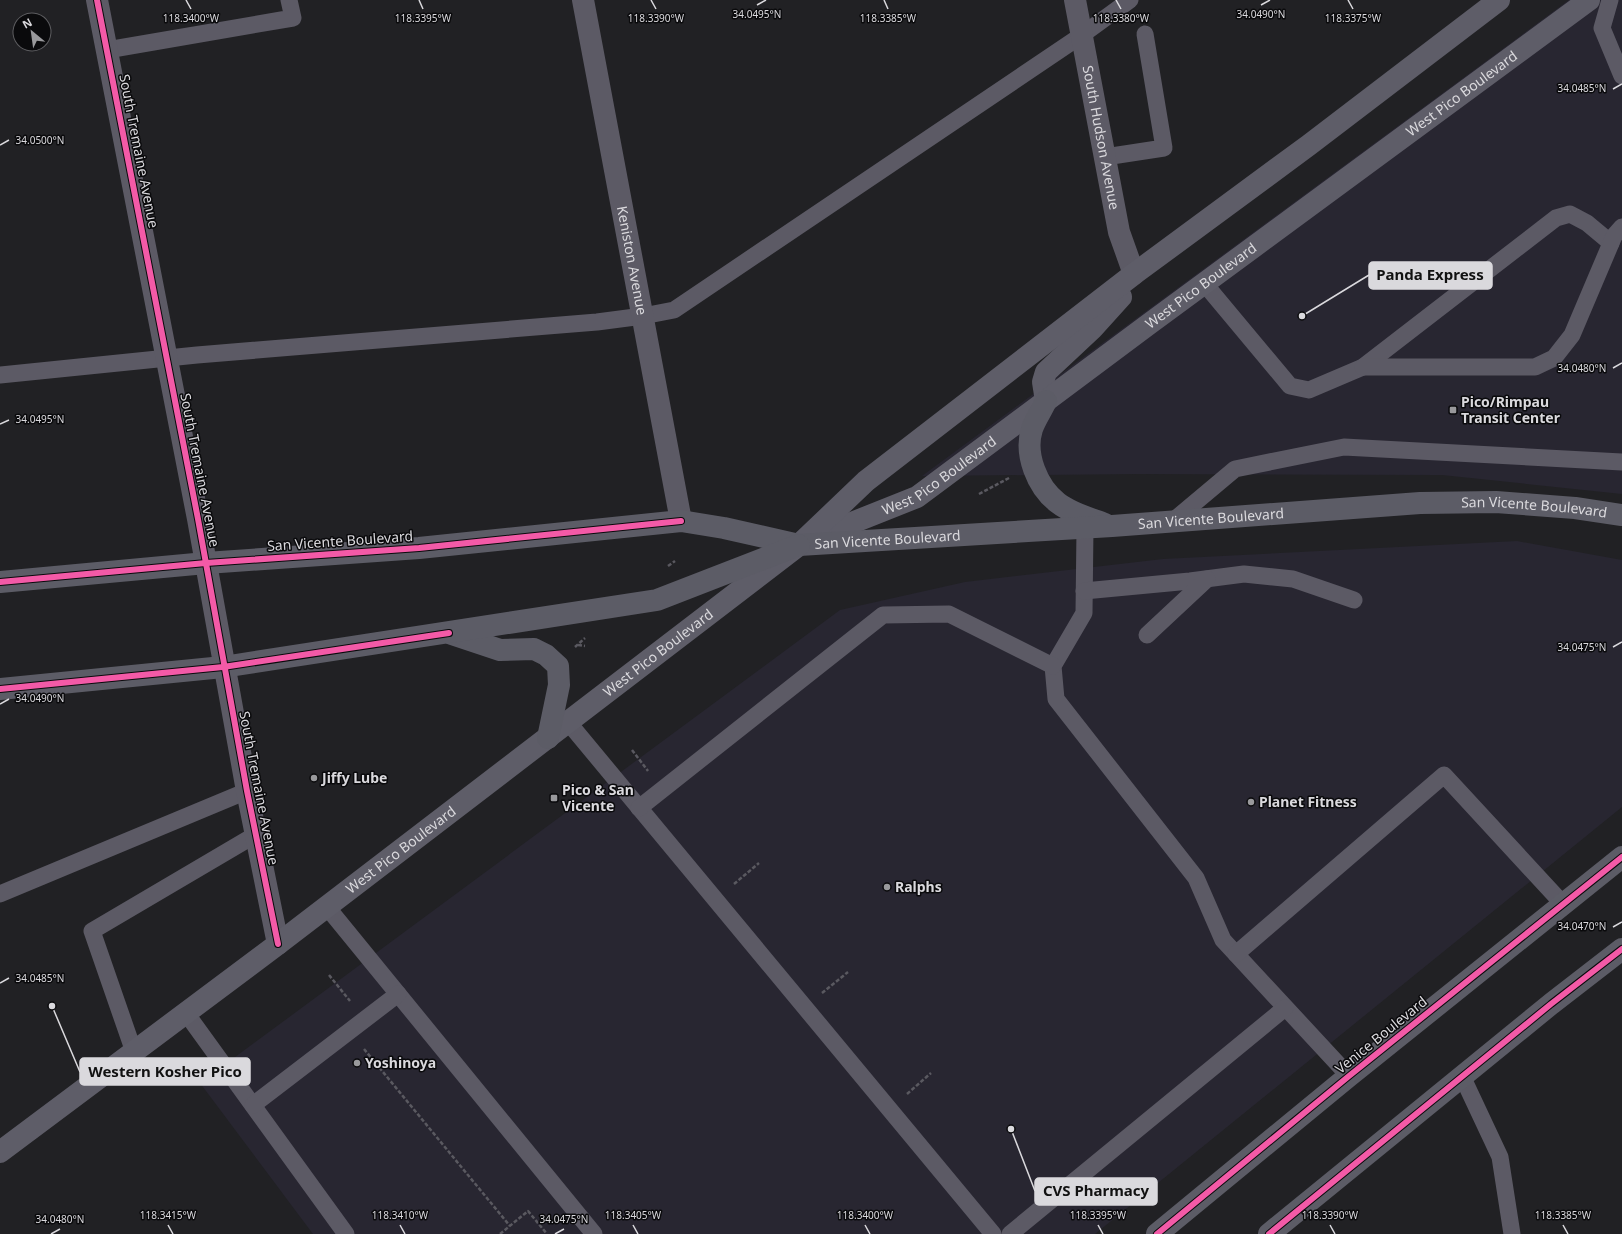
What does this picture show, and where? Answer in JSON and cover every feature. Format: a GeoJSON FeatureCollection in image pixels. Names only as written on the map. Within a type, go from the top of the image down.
{"type":"FeatureCollection","features":[{"type":"Feature","properties":{"kind":"main road","name":"West Pico Boulevard"},"geometry":{"type":"LineString","coordinates":[[0,1152],[327,907],[548,738],[799,545],[866,481],[1134,274],[1309,145],[1499,0]]}},
{"type":"Feature","properties":{"kind":"main road","name":"West Pico Boulevard"},"geometry":{"type":"LineString","coordinates":[[799,545],[917,497],[1204,283],[1589,0]]}},
{"type":"Feature","properties":{"kind":"main road"},"geometry":{"type":"LineString","coordinates":[[1112,526],[1081,515],[1057,502],[1038,481],[1030,454],[1032,429],[1046,402],[1043,382],[1046,372],[1093,328],[1121,297],[1131,284],[1134,274]]}},
{"type":"Feature","properties":{"kind":"main road","name":"San Vicente Boulevard"},"geometry":{"type":"LineString","coordinates":[[0,582],[206,563],[420,548],[681,521],[724,528],[799,545],[1085,528],[1420,503],[1496,502],[1575,508],[1622,516]]}},
{"type":"Feature","properties":{"kind":"main road","name":"San Vicente Boulevard"},"geometry":{"type":"LineString","coordinates":[[0,689],[223,667],[657,600],[799,545]]}},
{"type":"Feature","properties":{"kind":"main road"},"geometry":{"type":"LineString","coordinates":[[449,633],[500,650],[534,649],[546,655],[558,666],[559,685],[548,738]]}},
{"type":"Feature","properties":{"kind":"main road","name":"Venice Boulevard"},"geometry":{"type":"LineString","coordinates":[[1157,1234],[1349,1076],[1622,857]]}},
{"type":"Feature","properties":{"kind":"main road"},"geometry":{"type":"LineString","coordinates":[[1269,1234],[1462,1076],[1622,948]]}},
{"type":"Feature","properties":{"kind":"street","name":"South Tremaine Avenue"},"geometry":{"type":"LineString","coordinates":[[97,0],[206,563],[223,667],[255,835],[278,944]]}},
{"type":"Feature","properties":{"kind":"street","name":"Keniston Avenue"},"geometry":{"type":"LineString","coordinates":[[584,0],[681,521]]}},
{"type":"Feature","properties":{"kind":"street","name":"South Hudson Avenue"},"geometry":{"type":"LineString","coordinates":[[1075,0],[1119,232],[1134,274]]}},
{"type":"Feature","properties":{"kind":"lane"},"geometry":{"type":"LineString","coordinates":[[107,50],[293,18],[289,0]]}},
{"type":"Feature","properties":{"kind":"lane"},"geometry":{"type":"LineString","coordinates":[[0,375],[166,357],[597,322],[674,310],[1082,35],[1130,0]]}},
{"type":"Feature","properties":{"kind":"lane"},"geometry":{"type":"LineString","coordinates":[[1610,0],[1602,28],[1622,76]]}},
{"type":"Feature","properties":{"kind":"lane"},"geometry":{"type":"LineString","coordinates":[[1105,157],[1164,148],[1145,34]]}},
{"type":"Feature","properties":{"kind":"lane"},"geometry":{"type":"LineString","coordinates":[[1204,283],[1290,386],[1309,390],[1363,367],[1556,218],[1570,214],[1587,223],[1611,243]]}},
{"type":"Feature","properties":{"kind":"lane"},"geometry":{"type":"LineString","coordinates":[[1363,367],[1535,367],[1554,358],[1572,335],[1614,236],[1622,227]]}},
{"type":"Feature","properties":{"kind":"lane"},"geometry":{"type":"LineString","coordinates":[[1173,521],[1235,469],[1344,447],[1622,462]]}},
{"type":"Feature","properties":{"kind":"lane"},"geometry":{"type":"LineString","coordinates":[[1085,528],[1084,612],[1053,666],[1056,698],[1196,878],[1223,940],[1349,1076]]}},
{"type":"Feature","properties":{"kind":"lane"},"geometry":{"type":"LineString","coordinates":[[1084,590],[1207,579],[1244,574],[1293,578],[1354,600]]}},
{"type":"Feature","properties":{"kind":"lane"},"geometry":{"type":"LineString","coordinates":[[1147,635],[1207,579]]}},
{"type":"Feature","properties":{"kind":"lane"},"geometry":{"type":"LineString","coordinates":[[639,808],[883,615],[949,614],[1053,666]]}},
{"type":"Feature","properties":{"kind":"lane"},"geometry":{"type":"LineString","coordinates":[[568,722],[993,1234]]}},
{"type":"Feature","properties":{"kind":"lane"},"geometry":{"type":"LineString","coordinates":[[1236,954],[1444,775],[1563,904]]}},
{"type":"Feature","properties":{"kind":"lane"},"geometry":{"type":"LineString","coordinates":[[0,894],[247,791]]}},
{"type":"Feature","properties":{"kind":"lane"},"geometry":{"type":"LineString","coordinates":[[134,1052],[92,932],[255,835]]}},
{"type":"Feature","properties":{"kind":"lane"},"geometry":{"type":"LineString","coordinates":[[327,907],[594,1234]]}},
{"type":"Feature","properties":{"kind":"lane"},"geometry":{"type":"LineString","coordinates":[[253,1105],[398,994]]}},
{"type":"Feature","properties":{"kind":"lane"},"geometry":{"type":"LineString","coordinates":[[1010,1234],[1285,1008]]}},
{"type":"Feature","properties":{"kind":"lane"},"geometry":{"type":"LineString","coordinates":[[186,1013],[346,1234]]}},
{"type":"Feature","properties":{"kind":"lane"},"geometry":{"type":"LineString","coordinates":[[1462,1076],[1500,1157],[1512,1234]]}},
{"type":"Feature","properties":{"kind":"path"},"geometry":{"type":"LineString","coordinates":[[979,494],[1011,477]]}},
{"type":"Feature","properties":{"kind":"path"},"geometry":{"type":"LineString","coordinates":[[585,646],[578,645],[586,637]]}},
{"type":"Feature","properties":{"kind":"path"},"geometry":{"type":"LineString","coordinates":[[632,750],[652,776]]}},
{"type":"Feature","properties":{"kind":"path"},"geometry":{"type":"LineString","coordinates":[[730,888],[760,862]]}},
{"type":"Feature","properties":{"kind":"path"},"geometry":{"type":"LineString","coordinates":[[818,997],[848,972]]}},
{"type":"Feature","properties":{"kind":"path"},"geometry":{"type":"LineString","coordinates":[[329,975],[352,1004]]}},
{"type":"Feature","properties":{"kind":"path"},"geometry":{"type":"LineString","coordinates":[[362,1047],[510,1226]]}},
{"type":"Feature","properties":{"kind":"path"},"geometry":{"type":"LineString","coordinates":[[906,1094],[931,1073]]}},
{"type":"Feature","properties":{"kind":"path"},"geometry":{"type":"LineString","coordinates":[[500,1234],[528,1211],[547,1234]]}},
{"type":"Feature","properties":{"kind":"shaded area"},"geometry":{"type":"Polygon","coordinates":[[[1569,0],[1622,0],[1622,494],[1442,475],[1139,474],[922,476],[1569,0]]]}},
{"type":"Feature","properties":{"kind":"shaded area"},"geometry":{"type":"Polygon","coordinates":[[[1517,541],[1622,560],[1622,807],[1095,1234],[313,1234],[200,1083],[840,610],[965,582],[1163,559],[1517,541]]]}},
{"type":"Feature","properties":{"kind":"cycle path"},"geometry":{"type":"LineString","coordinates":[[97,0],[198,519],[247,791],[278,944]]}},
{"type":"Feature","properties":{"kind":"cycle path"},"geometry":{"type":"LineString","coordinates":[[0,582],[206,563],[419,548],[681,521]]}},
{"type":"Feature","properties":{"kind":"cycle path"},"geometry":{"type":"LineString","coordinates":[[0,689],[223,667],[449,633]]}},
{"type":"Feature","properties":{"kind":"cycle path"},"geometry":{"type":"LineString","coordinates":[[1157,1234],[1349,1076],[1622,857]]}},
{"type":"Feature","properties":{"kind":"cycle path"},"geometry":{"type":"LineString","coordinates":[[1269,1234],[1551,1004],[1622,949]]}},
{"type":"Feature","properties":{"kind":"place","name":"Panda Express"},"geometry":{"type":"Point","coordinates":[1302,316]}},
{"type":"Feature","properties":{"kind":"place","name":"Pico/Rimpau Transit Center"},"geometry":{"type":"Point","coordinates":[1453,410]}},
{"type":"Feature","properties":{"kind":"place","name":"Jiffy Lube"},"geometry":{"type":"Point","coordinates":[314,778]}},
{"type":"Feature","properties":{"kind":"place","name":"Pico & San Vicente"},"geometry":{"type":"Point","coordinates":[554,798]}},
{"type":"Feature","properties":{"kind":"place","name":"Planet Fitness"},"geometry":{"type":"Point","coordinates":[1251,802]}},
{"type":"Feature","properties":{"kind":"place","name":"Ralphs"},"geometry":{"type":"Point","coordinates":[887,887]}},
{"type":"Feature","properties":{"kind":"place","name":"Western Kosher Pico"},"geometry":{"type":"Point","coordinates":[52,1006]}},
{"type":"Feature","properties":{"kind":"place","name":"Yoshinoya"},"geometry":{"type":"Point","coordinates":[357,1063]}},
{"type":"Feature","properties":{"kind":"place","name":"CVS Pharmacy"},"geometry":{"type":"Point","coordinates":[1011,1129]}}]}
